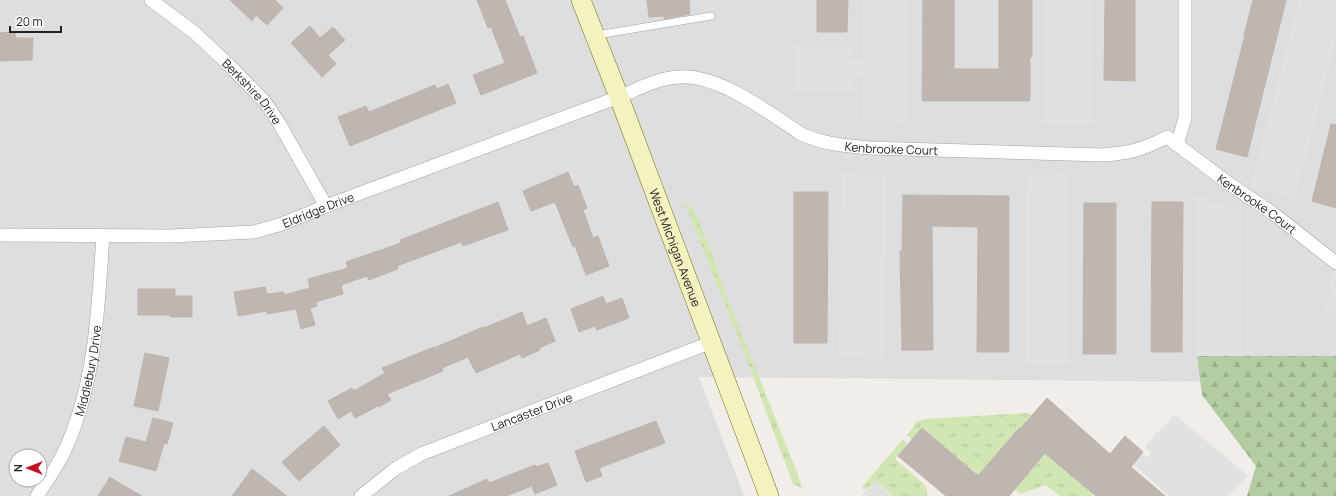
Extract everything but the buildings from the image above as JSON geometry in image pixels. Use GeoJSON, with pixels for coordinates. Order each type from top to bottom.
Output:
{"type":"FeatureCollection","features":[{"type":"Feature","properties":{"kind":"street","name":"Berkshire Drive"},"geometry":{"type":"LineString","coordinates":[[151,0],[195,33],[265,102],[279,123],[326,206]]}},
{"type":"Feature","properties":{"kind":"street","name":"West Michigan Avenue"},"geometry":{"type":"LineString","coordinates":[[581,0],[712,342],[769,496]]}},
{"type":"Feature","properties":{"kind":"street"},"geometry":{"type":"LineString","coordinates":[[1178,145],[1185,118],[1185,0]]}},
{"type":"Feature","properties":{"kind":"street","name":"Kenbrooke Court"},"geometry":{"type":"LineString","coordinates":[[619,97],[661,80],[680,76],[692,78],[718,84],[734,92],[813,140],[836,145],[870,148],[1102,155],[1126,153],[1146,147],[1166,137],[1228,184],[1274,214],[1336,263]]}},
{"type":"Feature","properties":{"kind":"street","name":"Eldridge Drive"},"geometry":{"type":"LineString","coordinates":[[0,235],[171,236],[254,232],[282,224],[326,206],[619,97]]}},
{"type":"Feature","properties":{"kind":"street","name":"Middlebury Drive"},"geometry":{"type":"LineString","coordinates":[[37,496],[64,453],[78,418],[90,375],[95,338],[103,235]]}},
{"type":"Feature","properties":{"kind":"street","name":"Lancaster Drive"},"geometry":{"type":"LineString","coordinates":[[361,496],[395,469],[421,454],[712,342]]}},
{"type":"Feature","properties":{"kind":"lane"},"geometry":{"type":"LineString","coordinates":[[594,35],[711,16]]}},
{"type":"Feature","properties":{"kind":"shaded area"},"geometry":{"type":"Polygon","coordinates":[[[0,0],[1336,0],[1336,383],[699,377],[744,496],[0,496],[0,0]]]}},
{"type":"Feature","properties":{"kind":"shaded area"},"geometry":{"type":"Polygon","coordinates":[[[863,0],[906,0],[906,121],[863,120],[863,77],[854,77],[854,91],[794,91],[794,47],[853,47],[853,60],[863,60],[863,0]]]}},
{"type":"Feature","properties":{"kind":"shaded area"},"geometry":{"type":"Polygon","coordinates":[[[1045,0],[1091,0],[1091,124],[1045,124],[1045,0]]]}},
{"type":"Feature","properties":{"kind":"shaded area"},"geometry":{"type":"Polygon","coordinates":[[[1299,0],[1336,0],[1336,41],[1295,199],[1250,187],[1299,0]]]}},
{"type":"Feature","properties":{"kind":"shaded area"},"geometry":{"type":"Polygon","coordinates":[[[841,175],[887,176],[885,358],[839,357],[841,175]]]}},
{"type":"Feature","properties":{"kind":"shaded area"},"geometry":{"type":"Polygon","coordinates":[[[1067,175],[1067,364],[1025,364],[1026,176],[1067,175]]]}},
{"type":"Feature","properties":{"kind":"shaded area"},"geometry":{"type":"Polygon","coordinates":[[[1197,197],[1241,209],[1241,356],[1197,356],[1197,197]]]}},
{"type":"Feature","properties":{"kind":"shaded area"},"geometry":{"type":"Polygon","coordinates":[[[1336,268],[1336,318],[1324,309],[1331,293],[1329,279],[1336,268]]]}},
{"type":"Feature","properties":{"kind":"shaded area"},"geometry":{"type":"Polygon","coordinates":[[[1174,414],[1248,476],[1228,496],[1169,496],[1133,464],[1142,453],[1147,458],[1151,453],[1145,447],[1174,414]]]}},
{"type":"Feature","properties":{"kind":"shaded area"},"geometry":{"type":"Polygon","coordinates":[[[875,481],[891,496],[861,496],[875,481]]]}},
{"type":"Feature","properties":{"kind":"green space"},"geometry":{"type":"Polygon","coordinates":[[[684,202],[694,210],[714,258],[723,287],[802,488],[793,484],[742,347],[684,202]]]}},
{"type":"Feature","properties":{"kind":"green space"},"geometry":{"type":"Polygon","coordinates":[[[1197,356],[1336,356],[1336,496],[1247,496],[1256,466],[1202,395],[1197,356]]]}},
{"type":"Feature","properties":{"kind":"green space"},"geometry":{"type":"Polygon","coordinates":[[[1028,413],[1032,415],[978,476],[923,428],[912,440],[907,435],[918,421],[926,419],[1028,413]]]}},
{"type":"Feature","properties":{"kind":"green space"},"geometry":{"type":"Polygon","coordinates":[[[902,440],[908,444],[895,459],[924,484],[927,490],[927,496],[893,496],[875,481],[867,489],[863,489],[862,487],[902,440]]]}},
{"type":"Feature","properties":{"kind":"green space"},"geometry":{"type":"Polygon","coordinates":[[[1045,453],[1094,494],[1092,496],[1060,496],[1046,485],[1020,494],[1015,490],[1045,453]]]}}]}
